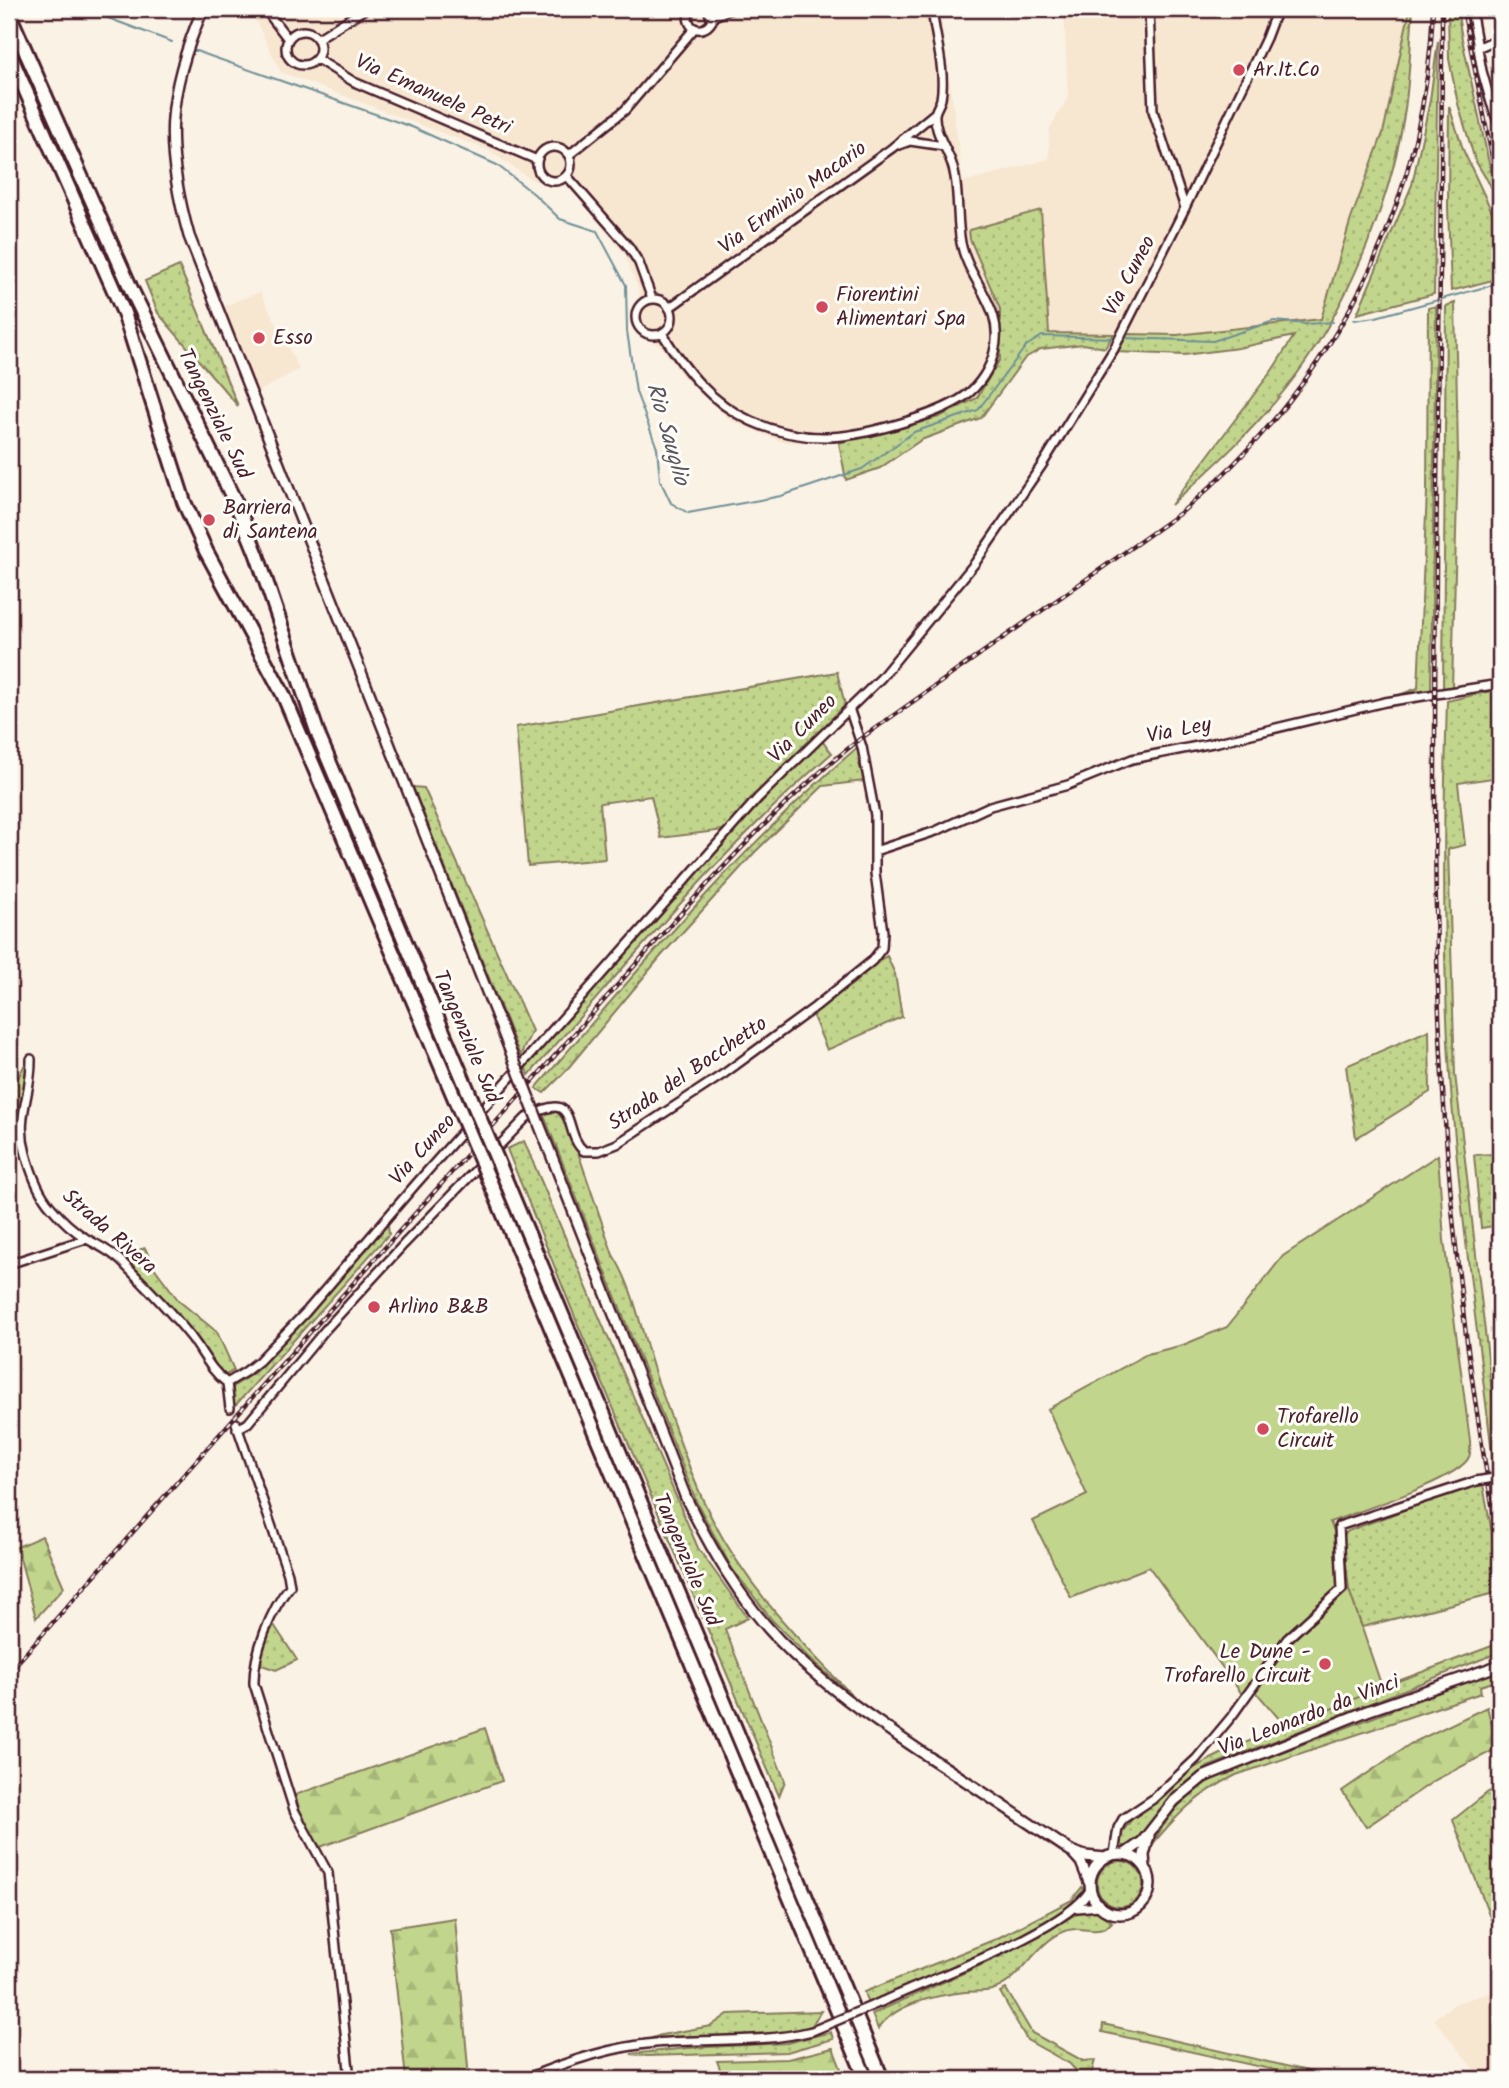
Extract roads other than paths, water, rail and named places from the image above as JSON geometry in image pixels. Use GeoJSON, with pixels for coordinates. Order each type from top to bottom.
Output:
{"type":"FeatureCollection","features":[{"type":"Feature","properties":{"kind":"highway","name":"Tangenziale Sud"},"geometry":{"type":"LineString","coordinates":[[10,14],[132,291],[238,508],[257,555],[319,737],[882,2079]]}},
{"type":"Feature","properties":{"kind":"highway","name":"Tangenziale Sud"},"geometry":{"type":"LineString","coordinates":[[9,53],[124,313],[184,502],[206,551],[283,694],[866,2079]]}},
{"type":"Feature","properties":{"kind":"street"},"geometry":{"type":"LineString","coordinates":[[203,9],[177,78],[171,133],[175,177],[189,236],[685,1498],[711,1550],[778,1639],[823,1681],[873,1719],[1071,1851],[1081,1862],[1099,1906]]}},
{"type":"Feature","properties":{"kind":"street"},"geometry":{"type":"LineString","coordinates":[[265,9],[288,39],[286,53],[294,63],[305,66],[317,58],[320,52],[317,39],[305,31],[288,39]]}},
{"type":"Feature","properties":{"kind":"street"},"geometry":{"type":"LineString","coordinates":[[317,39],[365,9]]}},
{"type":"Feature","properties":{"kind":"street"},"geometry":{"type":"LineString","coordinates":[[691,9],[687,19],[694,29]]}},
{"type":"Feature","properties":{"kind":"street"},"geometry":{"type":"LineString","coordinates":[[569,155],[625,110],[694,29],[705,29],[710,24],[712,17],[708,9]]}},
{"type":"Feature","properties":{"kind":"street"},"geometry":{"type":"LineString","coordinates":[[712,17],[731,9]]}},
{"type":"Feature","properties":{"kind":"street"},"geometry":{"type":"LineString","coordinates":[[662,333],[693,378],[720,403],[752,422],[787,433],[847,436],[924,414],[963,397],[980,381],[995,352],[995,320],[962,245],[951,161],[938,133],[935,113],[941,99],[940,71],[932,9]]}},
{"type":"Feature","properties":{"kind":"street"},"geometry":{"type":"LineString","coordinates":[[1149,9],[1153,111],[1185,208]]}},
{"type":"Feature","properties":{"kind":"street","name":"Via Cuneo"},"geometry":{"type":"LineString","coordinates":[[227,1383],[259,1361],[306,1312],[423,1175],[758,798],[897,659],[975,563],[1042,465],[1114,349],[1185,208],[1266,38],[1277,9]]}},
{"type":"Feature","properties":{"kind":"street"},"geometry":{"type":"LineString","coordinates":[[1471,9],[1477,48],[1500,127]]}},
{"type":"Feature","properties":{"kind":"street"},"geometry":{"type":"LineString","coordinates":[[1477,48],[1500,38]]}},
{"type":"Feature","properties":{"kind":"street","name":"Via Emanuele Petri"},"geometry":{"type":"LineString","coordinates":[[317,58],[354,82],[537,160]]}},
{"type":"Feature","properties":{"kind":"street"},"geometry":{"type":"LineString","coordinates":[[1491,103],[1500,99]]}},
{"type":"Feature","properties":{"kind":"street","name":"Via Erminio Macario"},"geometry":{"type":"LineString","coordinates":[[669,308],[892,148],[935,113]]}},
{"type":"Feature","properties":{"kind":"street"},"geometry":{"type":"LineString","coordinates":[[892,148],[910,141],[944,146]]}},
{"type":"Feature","properties":{"kind":"street"},"geometry":{"type":"LineString","coordinates":[[560,148],[569,155],[572,166],[567,176],[557,181],[546,179],[538,171],[537,160],[544,150],[560,148]]}},
{"type":"Feature","properties":{"kind":"street"},"geometry":{"type":"LineString","coordinates":[[567,176],[629,247],[639,264],[652,299]]}},
{"type":"Feature","properties":{"kind":"street"},"geometry":{"type":"LineString","coordinates":[[652,299],[662,301],[669,308],[671,320],[662,333],[656,335],[645,332],[637,324],[638,308],[652,299]]}},
{"type":"Feature","properties":{"kind":"street","name":"Via Ley"},"geometry":{"type":"LineString","coordinates":[[875,851],[936,831],[990,806],[1068,785],[1132,759],[1385,702],[1500,684]]}},
{"type":"Feature","properties":{"kind":"street","name":"Strada del Bocchetto"},"geometry":{"type":"LineString","coordinates":[[350,2079],[328,1873],[294,1810],[254,1684],[254,1672],[265,1634],[280,1599],[290,1586],[237,1426],[248,1423],[325,1330],[526,1118],[542,1108],[557,1108],[568,1116],[578,1144],[584,1151],[599,1152],[618,1144],[734,1066],[872,961],[884,941],[875,873],[876,815],[860,739],[849,708]]}},
{"type":"Feature","properties":{"kind":"street","name":"Strada Rivera"},"geometry":{"type":"LineString","coordinates":[[31,1059],[32,1073],[21,1119],[26,1156],[48,1204],[86,1238],[100,1244],[120,1260],[188,1334],[215,1374],[227,1383]]}},
{"type":"Feature","properties":{"kind":"street"},"geometry":{"type":"LineString","coordinates":[[9,1264],[86,1238]]}},
{"type":"Feature","properties":{"kind":"street"},"geometry":{"type":"LineString","coordinates":[[227,1383],[230,1408]]}},
{"type":"Feature","properties":{"kind":"street"},"geometry":{"type":"LineString","coordinates":[[1074,1909],[1089,1886],[1097,1864],[1109,1856],[1123,1819],[1153,1799],[1196,1759],[1214,1739],[1287,1639],[1342,1589],[1339,1526],[1476,1481],[1500,1477]]}},
{"type":"Feature","properties":{"kind":"street","name":"Via Leonardo da Vinci"},"geometry":{"type":"LineString","coordinates":[[1125,1854],[1142,1842],[1167,1808],[1186,1789],[1218,1769],[1367,1711],[1500,1665]]}},
{"type":"Feature","properties":{"kind":"street","name":"Via Leonardo da Vinci"},"geometry":{"type":"LineString","coordinates":[[1144,1867],[1144,1855],[1151,1831]]}},
{"type":"Feature","properties":{"kind":"street"},"geometry":{"type":"LineString","coordinates":[[525,2079],[576,2059],[654,2043],[757,2041],[811,2031],[1000,1950],[1074,1909],[1099,1906],[1117,1914],[1136,1910],[1148,1896],[1150,1886],[1144,1867],[1136,1858],[1125,1854],[1085,1856],[1071,1851]]}},
{"type":"Feature","properties":{"kind":"waterway","name":"Rio Sauglio"},"geometry":{"type":"LineString","coordinates":[[84,9],[172,42]]}},
{"type":"Feature","properties":{"kind":"waterway","name":"Rio Sauglio"},"geometry":{"type":"LineString","coordinates":[[193,50],[412,127],[497,165],[560,219],[597,231],[626,285],[627,331],[636,392],[657,448],[660,480],[671,503],[688,513],[781,496],[862,469],[914,432],[978,410],[1026,346],[1042,336],[1115,338]]}},
{"type":"Feature","properties":{"kind":"waterway","name":"Rio Sauglio"},"geometry":{"type":"LineString","coordinates":[[1354,320],[1376,317],[1500,283]]}},
{"type":"Feature","properties":{"kind":"waterway","name":"Rio Sauglio"},"geometry":{"type":"LineString","coordinates":[[1124,338],[1213,341],[1274,321],[1307,324],[1333,322]]}},
{"type":"Feature","properties":{"kind":"railway"},"geometry":{"type":"LineString","coordinates":[[9,1672],[683,911],[768,821],[860,739],[1183,511],[1237,461],[1285,407],[1326,348],[1362,287],[1390,222],[1412,153],[1426,82],[1433,9]]}},
{"type":"Feature","properties":{"kind":"railway"},"geometry":{"type":"LineString","coordinates":[[1442,9],[1435,695],[1438,988],[1454,1230],[1474,1390],[1500,1548]]}},
{"type":"Feature","properties":{"kind":"railway"},"geometry":{"type":"LineString","coordinates":[[1463,9],[1500,197]]}},
{"type":"Feature","properties":{"kind":"place","name":"Ar.It.Co"},"geometry":{"type":"Point","coordinates":[1239,70]}},
{"type":"Feature","properties":{"kind":"place","name":"Fiorentini Alimentari Spa"},"geometry":{"type":"Point","coordinates":[822,307]}},
{"type":"Feature","properties":{"kind":"place","name":"Esso"},"geometry":{"type":"Point","coordinates":[259,338]}},
{"type":"Feature","properties":{"kind":"place","name":"Barriera di Santena"},"geometry":{"type":"Point","coordinates":[209,520]}},
{"type":"Feature","properties":{"kind":"place","name":"Arlino B&B"},"geometry":{"type":"Point","coordinates":[374,1307]}},
{"type":"Feature","properties":{"kind":"place","name":"Trofarello Circuit"},"geometry":{"type":"Point","coordinates":[1263,1429]}},
{"type":"Feature","properties":{"kind":"place","name":"Le Dune - Trofarello Circuit"},"geometry":{"type":"Point","coordinates":[1325,1664]}}]}
